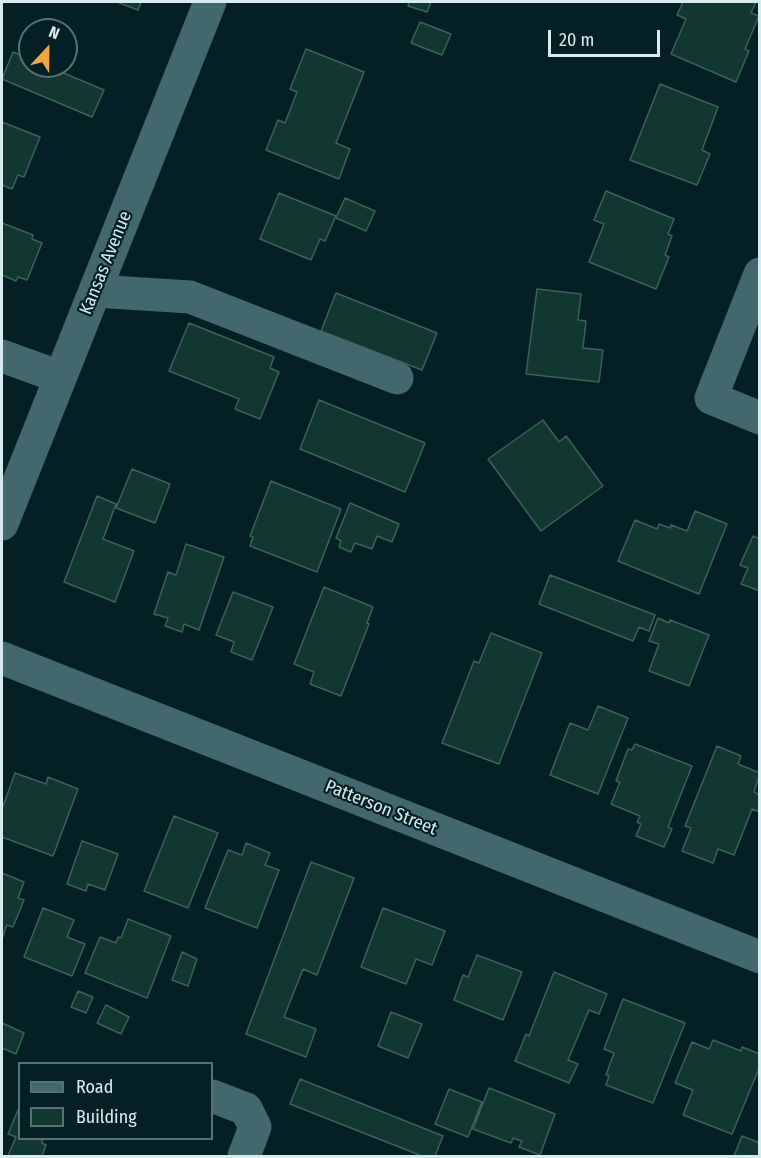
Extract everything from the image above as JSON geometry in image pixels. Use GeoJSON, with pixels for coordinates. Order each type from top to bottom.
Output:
{"type":"FeatureCollection","features":[{"type":"Feature","properties":{"kind":"street","name":"Kansas Avenue"},"geometry":{"type":"LineString","coordinates":[[2,524],[210,2]]}},
{"type":"Feature","properties":{"kind":"street"},"geometry":{"type":"LineString","coordinates":[[759,274],[711,398],[759,418]]}},
{"type":"Feature","properties":{"kind":"street"},"geometry":{"type":"LineString","coordinates":[[95,291],[190,297],[397,378]]}},
{"type":"Feature","properties":{"kind":"street"},"geometry":{"type":"LineString","coordinates":[[2,356],[60,377]]}},
{"type":"Feature","properties":{"kind":"street","name":"Patterson Street"},"geometry":{"type":"LineString","coordinates":[[2,658],[759,957]]}},
{"type":"Feature","properties":{"kind":"street"},"geometry":{"type":"LineString","coordinates":[[213,1096],[246,1109],[255,1127],[244,1156]]}},
{"type":"Feature","properties":{"kind":"building"},"geometry":{"type":"Polygon","coordinates":[[[117,2],[141,2],[138,10],[117,2]]]}},
{"type":"Feature","properties":{"kind":"building"},"geometry":{"type":"Polygon","coordinates":[[[409,2],[431,2],[427,12],[408,6],[409,2]]]}},
{"type":"Feature","properties":{"kind":"building"},"geometry":{"type":"Polygon","coordinates":[[[683,2],[756,2],[751,13],[759,16],[745,49],[749,51],[736,82],[671,54],[686,19],[677,15],[683,2]]]}},
{"type":"Feature","properties":{"kind":"building"},"geometry":{"type":"Polygon","coordinates":[[[420,22],[451,34],[442,55],[411,43],[420,22]]]}},
{"type":"Feature","properties":{"kind":"building"},"geometry":{"type":"Polygon","coordinates":[[[306,49],[364,72],[336,143],[350,149],[339,179],[266,150],[278,120],[285,123],[297,92],[290,89],[306,49]]]}},
{"type":"Feature","properties":{"kind":"building"},"geometry":{"type":"Polygon","coordinates":[[[13,52],[18,54],[18,78],[76,78],[104,90],[92,117],[2,79],[13,52]]]}},
{"type":"Feature","properties":{"kind":"building"},"geometry":{"type":"Polygon","coordinates":[[[660,84],[718,107],[702,150],[710,154],[697,185],[630,160],[660,84]]]}},
{"type":"Feature","properties":{"kind":"building"},"geometry":{"type":"Polygon","coordinates":[[[2,122],[40,137],[24,177],[18,175],[12,189],[2,185],[2,122]]]}},
{"type":"Feature","properties":{"kind":"building"},"geometry":{"type":"Polygon","coordinates":[[[606,191],[674,219],[668,234],[672,236],[665,255],[669,257],[656,289],[589,262],[604,224],[594,220],[606,191]]]}},
{"type":"Feature","properties":{"kind":"building"},"geometry":{"type":"Polygon","coordinates":[[[279,193],[336,216],[325,241],[320,239],[311,260],[260,239],[279,193]]]}},
{"type":"Feature","properties":{"kind":"building"},"geometry":{"type":"Polygon","coordinates":[[[345,198],[375,211],[366,231],[336,218],[345,198]]]}},
{"type":"Feature","properties":{"kind":"building"},"geometry":{"type":"Polygon","coordinates":[[[2,223],[33,235],[32,239],[42,243],[27,280],[18,277],[16,281],[2,275],[2,223]]]}},
{"type":"Feature","properties":{"kind":"building"},"geometry":{"type":"Polygon","coordinates":[[[537,289],[581,294],[578,320],[586,321],[583,348],[603,350],[599,382],[526,374],[537,289]]]}},
{"type":"Feature","properties":{"kind":"building"},"geometry":{"type":"Polygon","coordinates":[[[336,293],[437,333],[422,370],[321,331],[336,293]]]}},
{"type":"Feature","properties":{"kind":"building"},"geometry":{"type":"Polygon","coordinates":[[[189,323],[274,357],[270,368],[279,372],[260,419],[235,409],[239,399],[169,371],[189,323]]]}},
{"type":"Feature","properties":{"kind":"building"},"geometry":{"type":"Polygon","coordinates":[[[319,400],[425,443],[405,492],[300,449],[319,400]]]}},
{"type":"Feature","properties":{"kind":"building"},"geometry":{"type":"Polygon","coordinates":[[[543,420],[559,442],[566,436],[603,486],[541,531],[488,459],[543,420]]]}},
{"type":"Feature","properties":{"kind":"building"},"geometry":{"type":"Polygon","coordinates":[[[132,469],[170,484],[155,523],[116,508],[132,469]]]}},
{"type":"Feature","properties":{"kind":"building"},"geometry":{"type":"Polygon","coordinates":[[[271,481],[341,509],[317,572],[250,546],[253,537],[250,536],[271,481]]]}},
{"type":"Feature","properties":{"kind":"building"},"geometry":{"type":"Polygon","coordinates":[[[97,496],[116,504],[103,539],[134,551],[115,602],[64,582],[97,496]]]}},
{"type":"Feature","properties":{"kind":"building"},"geometry":{"type":"Polygon","coordinates":[[[350,503],[399,524],[392,542],[377,536],[372,549],[355,543],[351,552],[339,547],[341,541],[336,538],[350,503]]]}},
{"type":"Feature","properties":{"kind":"building"},"geometry":{"type":"Polygon","coordinates":[[[695,511],[727,524],[699,594],[618,561],[635,520],[657,529],[659,524],[670,528],[671,525],[687,531],[695,511]]]}},
{"type":"Feature","properties":{"kind":"building"},"geometry":{"type":"Polygon","coordinates":[[[753,536],[760,539],[760,591],[741,584],[748,568],[740,565],[753,536]]]}},
{"type":"Feature","properties":{"kind":"building"},"geometry":{"type":"Polygon","coordinates":[[[186,544],[224,557],[199,630],[184,624],[182,632],[165,626],[168,618],[154,614],[168,572],[176,575],[186,544]]]}},
{"type":"Feature","properties":{"kind":"building"},"geometry":{"type":"Polygon","coordinates":[[[550,575],[655,615],[649,631],[639,627],[633,641],[539,604],[550,575]]]}},
{"type":"Feature","properties":{"kind":"building"},"geometry":{"type":"Polygon","coordinates":[[[324,587],[373,607],[367,623],[369,624],[341,696],[310,684],[314,672],[294,664],[324,587]]]}},
{"type":"Feature","properties":{"kind":"building"},"geometry":{"type":"Polygon","coordinates":[[[233,592],[273,607],[252,660],[231,652],[234,642],[216,635],[233,592]]]}},
{"type":"Feature","properties":{"kind":"building"},"geometry":{"type":"Polygon","coordinates":[[[658,618],[669,623],[670,620],[709,635],[689,686],[649,671],[659,644],[649,641],[658,618]]]}},
{"type":"Feature","properties":{"kind":"building"},"geometry":{"type":"Polygon","coordinates":[[[491,633],[542,653],[499,764],[442,743],[474,661],[479,663],[491,633]]]}},
{"type":"Feature","properties":{"kind":"building"},"geometry":{"type":"Polygon","coordinates":[[[598,706],[628,718],[598,794],[550,775],[570,723],[588,730],[598,706]]]}},
{"type":"Feature","properties":{"kind":"building"},"geometry":{"type":"Polygon","coordinates":[[[635,744],[692,766],[668,827],[672,829],[664,847],[636,836],[641,824],[637,822],[640,816],[611,804],[620,782],[616,781],[628,749],[632,750],[635,744]]]}},
{"type":"Feature","properties":{"kind":"building"},"geometry":{"type":"Polygon","coordinates":[[[717,746],[741,756],[738,764],[760,773],[754,792],[760,795],[760,812],[752,809],[734,855],[718,849],[713,863],[682,851],[691,828],[685,826],[717,746]]]}},
{"type":"Feature","properties":{"kind":"building"},"geometry":{"type":"Polygon","coordinates":[[[15,773],[46,784],[48,777],[78,789],[53,856],[2,837],[2,809],[15,773]]]}},
{"type":"Feature","properties":{"kind":"building"},"geometry":{"type":"Polygon","coordinates":[[[174,816],[218,833],[188,908],[144,891],[174,816]]]}},
{"type":"Feature","properties":{"kind":"building"},"geometry":{"type":"Polygon","coordinates":[[[82,841],[118,854],[105,890],[88,884],[86,891],[67,884],[82,841]]]}},
{"type":"Feature","properties":{"kind":"building"},"geometry":{"type":"Polygon","coordinates":[[[246,843],[270,853],[265,865],[279,870],[257,928],[205,908],[228,850],[242,855],[246,843]]]}},
{"type":"Feature","properties":{"kind":"building"},"geometry":{"type":"Polygon","coordinates":[[[311,862],[354,878],[317,975],[303,969],[284,1017],[316,1029],[306,1057],[246,1034],[311,862]]]}},
{"type":"Feature","properties":{"kind":"building"},"geometry":{"type":"Polygon","coordinates":[[[2,873],[24,882],[18,898],[24,900],[13,927],[7,925],[2,939],[2,873]]]}},
{"type":"Feature","properties":{"kind":"building"},"geometry":{"type":"Polygon","coordinates":[[[43,908],[74,920],[67,937],[85,944],[72,976],[24,957],[43,908]]]}},
{"type":"Feature","properties":{"kind":"building"},"geometry":{"type":"Polygon","coordinates":[[[383,908],[445,931],[432,965],[416,959],[406,984],[361,967],[383,908]]]}},
{"type":"Feature","properties":{"kind":"building"},"geometry":{"type":"Polygon","coordinates":[[[128,919],[171,936],[147,998],[85,973],[100,937],[116,943],[118,937],[121,938],[128,919]]]}},
{"type":"Feature","properties":{"kind":"building"},"geometry":{"type":"Polygon","coordinates":[[[182,952],[197,959],[188,986],[172,980],[182,952]]]}},
{"type":"Feature","properties":{"kind":"building"},"geometry":{"type":"Polygon","coordinates":[[[477,955],[522,972],[503,1020],[454,1000],[463,975],[468,977],[477,955]]]}},
{"type":"Feature","properties":{"kind":"building"},"geometry":{"type":"Polygon","coordinates":[[[554,972],[607,994],[599,1014],[589,1010],[568,1060],[578,1064],[569,1083],[515,1061],[526,1034],[529,1036],[554,972]]]}},
{"type":"Feature","properties":{"kind":"building"},"geometry":{"type":"Polygon","coordinates":[[[78,991],[93,997],[86,1013],[71,1007],[78,991]]]}},
{"type":"Feature","properties":{"kind":"building"},"geometry":{"type":"Polygon","coordinates":[[[623,999],[685,1023],[653,1103],[606,1085],[609,1076],[606,1075],[614,1053],[604,1049],[623,999]]]}},
{"type":"Feature","properties":{"kind":"building"},"geometry":{"type":"Polygon","coordinates":[[[106,1005],[129,1017],[121,1034],[97,1023],[106,1005]]]}},
{"type":"Feature","properties":{"kind":"building"},"geometry":{"type":"Polygon","coordinates":[[[391,1012],[422,1024],[408,1058],[378,1046],[391,1012]]]}},
{"type":"Feature","properties":{"kind":"building"},"geometry":{"type":"Polygon","coordinates":[[[2,1023],[24,1033],[16,1054],[2,1048],[2,1023]]]}},
{"type":"Feature","properties":{"kind":"building"},"geometry":{"type":"Polygon","coordinates":[[[713,1040],[741,1051],[742,1047],[760,1054],[760,1066],[732,1134],[683,1115],[693,1090],[675,1083],[692,1042],[709,1049],[713,1040]]]}},
{"type":"Feature","properties":{"kind":"building"},"geometry":{"type":"Polygon","coordinates":[[[300,1079],[443,1136],[435,1156],[422,1156],[290,1104],[300,1079]]]}},
{"type":"Feature","properties":{"kind":"building"},"geometry":{"type":"Polygon","coordinates":[[[489,1088],[555,1114],[540,1155],[519,1147],[522,1141],[513,1138],[511,1143],[473,1129],[489,1088]]]}},
{"type":"Feature","properties":{"kind":"building"},"geometry":{"type":"Polygon","coordinates":[[[449,1089],[482,1102],[468,1137],[435,1124],[449,1089]]]}},
{"type":"Feature","properties":{"kind":"building"},"geometry":{"type":"Polygon","coordinates":[[[18,1110],[18,1140],[43,1140],[42,1143],[46,1145],[42,1156],[8,1156],[16,1137],[8,1134],[18,1110]]]}},
{"type":"Feature","properties":{"kind":"building"},"geometry":{"type":"Polygon","coordinates":[[[742,1136],[760,1143],[760,1156],[734,1156],[742,1136]]]}}]}
